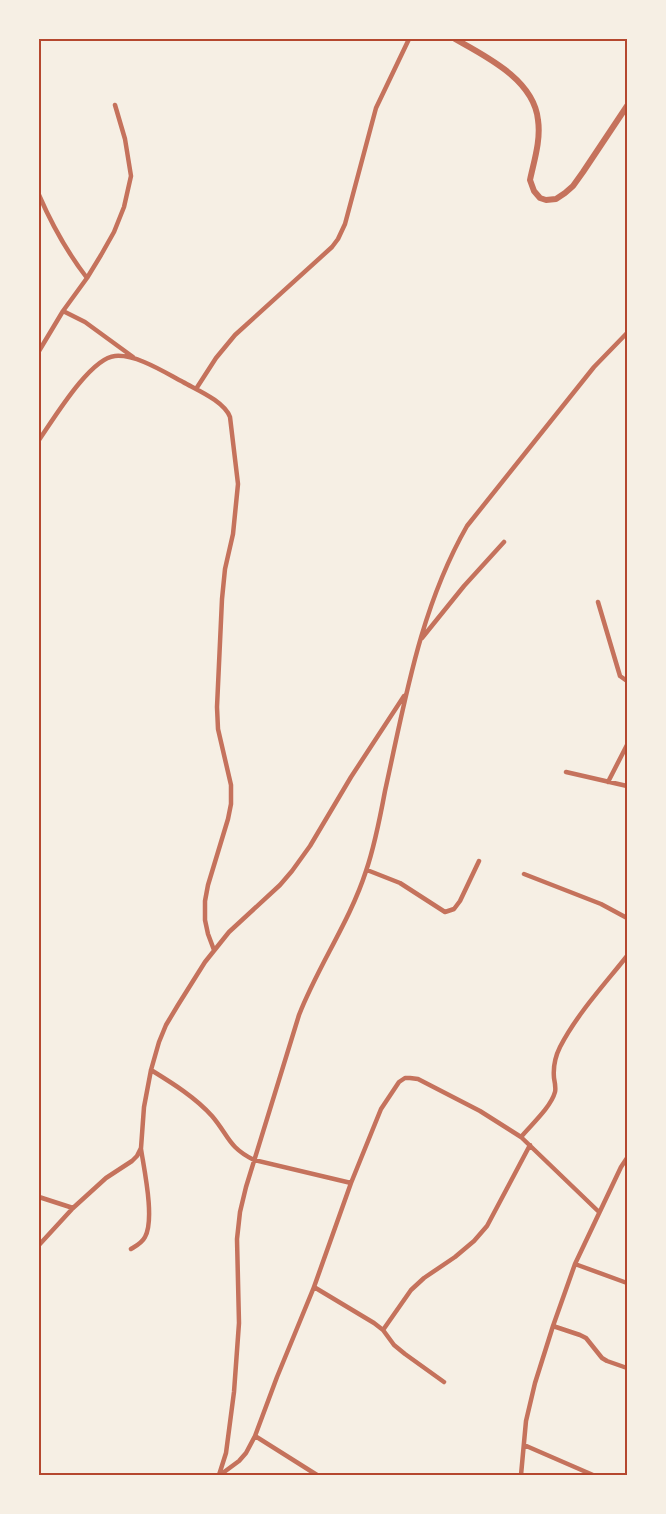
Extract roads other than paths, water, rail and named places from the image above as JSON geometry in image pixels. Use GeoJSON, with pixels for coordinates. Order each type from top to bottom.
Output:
{"type":"FeatureCollection","features":[{"type":"Feature","properties":{"kind":"street"},"geometry":{"type":"LineString","coordinates":[[196,389],[216,358],[236,334],[338,239],[345,224],[376,108],[409,39]]}},
{"type":"Feature","properties":{"kind":"street"},"geometry":{"type":"LineString","coordinates":[[455,39],[481,54],[517,80],[528,91],[538,119],[530,180],[537,195],[546,200],[556,199],[573,186],[627,106]]}},
{"type":"Feature","properties":{"kind":"street"},"geometry":{"type":"LineString","coordinates":[[39,351],[63,311],[87,278],[114,232],[124,207],[131,176],[125,139],[115,105]]}},
{"type":"Feature","properties":{"kind":"street"},"geometry":{"type":"LineString","coordinates":[[39,195],[62,243],[87,278]]}},
{"type":"Feature","properties":{"kind":"street"},"geometry":{"type":"LineString","coordinates":[[63,311],[85,322],[136,359],[212,398],[228,411],[231,422],[238,484],[233,534],[225,569],[222,599],[217,707],[218,729],[231,785],[231,804],[208,885],[206,901],[205,920],[214,950]]}},
{"type":"Feature","properties":{"kind":"street"},"geometry":{"type":"LineString","coordinates":[[220,1475],[226,1453],[234,1392],[239,1323],[237,1239],[246,1187],[299,1016],[367,870],[406,694],[420,640],[439,583],[453,550],[467,526],[594,367],[627,333]]}},
{"type":"Feature","properties":{"kind":"street"},"geometry":{"type":"LineString","coordinates":[[39,440],[92,369],[110,357],[121,356],[136,359]]}},
{"type":"Feature","properties":{"kind":"street"},"geometry":{"type":"LineString","coordinates":[[420,640],[504,542]]}},
{"type":"Feature","properties":{"kind":"street"},"geometry":{"type":"LineString","coordinates":[[598,602],[620,676],[627,681]]}},
{"type":"Feature","properties":{"kind":"street"},"geometry":{"type":"LineString","coordinates":[[131,1249],[145,1238],[148,1229],[147,1188],[141,1148],[144,1107],[151,1070],[166,1025],[190,984],[214,950],[229,932],[292,871],[406,694]]}},
{"type":"Feature","properties":{"kind":"street"},"geometry":{"type":"LineString","coordinates":[[608,782],[627,745]]}},
{"type":"Feature","properties":{"kind":"street"},"geometry":{"type":"LineString","coordinates":[[566,772],[627,786]]}},
{"type":"Feature","properties":{"kind":"street"},"geometry":{"type":"LineString","coordinates":[[367,870],[400,883],[446,912],[454,909],[460,901],[479,861]]}},
{"type":"Feature","properties":{"kind":"street"},"geometry":{"type":"LineString","coordinates":[[524,874],[601,904],[627,918]]}},
{"type":"Feature","properties":{"kind":"street"},"geometry":{"type":"LineString","coordinates":[[521,1137],[552,1098],[555,1091],[554,1065],[560,1047],[583,1011],[627,956]]}},
{"type":"Feature","properties":{"kind":"street"},"geometry":{"type":"LineString","coordinates":[[151,1070],[200,1104],[212,1116],[235,1148],[254,1160],[351,1183]]}},
{"type":"Feature","properties":{"kind":"street"},"geometry":{"type":"LineString","coordinates":[[220,1475],[246,1453],[255,1436],[381,1109],[399,1082],[410,1077],[418,1079],[480,1111],[521,1137],[598,1212]]}},
{"type":"Feature","properties":{"kind":"street"},"geometry":{"type":"LineString","coordinates":[[383,1330],[411,1290],[424,1278],[455,1257],[488,1226],[530,1145]]}},
{"type":"Feature","properties":{"kind":"street"},"geometry":{"type":"LineString","coordinates":[[39,1245],[73,1208],[106,1178],[132,1161],[141,1148]]}},
{"type":"Feature","properties":{"kind":"street"},"geometry":{"type":"LineString","coordinates":[[521,1475],[526,1420],[553,1326],[574,1264],[627,1158]]}},
{"type":"Feature","properties":{"kind":"street"},"geometry":{"type":"LineString","coordinates":[[39,1197],[73,1208]]}},
{"type":"Feature","properties":{"kind":"street"},"geometry":{"type":"LineString","coordinates":[[574,1264],[627,1283]]}},
{"type":"Feature","properties":{"kind":"street"},"geometry":{"type":"LineString","coordinates":[[314,1287],[353,1309],[383,1330],[394,1345],[444,1382]]}},
{"type":"Feature","properties":{"kind":"street"},"geometry":{"type":"LineString","coordinates":[[553,1326],[586,1338],[602,1358],[627,1368]]}},
{"type":"Feature","properties":{"kind":"street"},"geometry":{"type":"LineString","coordinates":[[255,1436],[317,1475]]}},
{"type":"Feature","properties":{"kind":"street"},"geometry":{"type":"LineString","coordinates":[[524,1445],[593,1475]]}}]}
